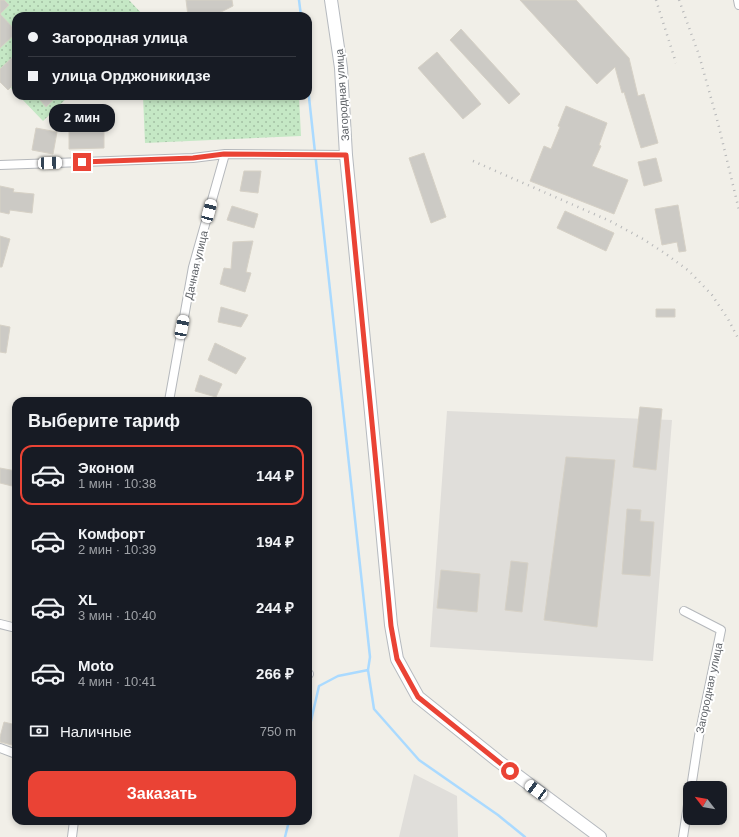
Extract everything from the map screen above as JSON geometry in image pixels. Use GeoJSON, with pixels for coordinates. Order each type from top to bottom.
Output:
{"type":"FeatureCollection","features":[{"type":"Feature","properties":{"kind":"main road","name":"Загородная улица"},"geometry":{"type":"LineString","coordinates":[[332,0],[341,68],[346,155],[391,626],[397,659],[418,697],[498,762],[600,837]]}},
{"type":"Feature","properties":{"kind":"street"},"geometry":{"type":"LineString","coordinates":[[738,0],[739,5]]}},
{"type":"Feature","properties":{"kind":"street"},"geometry":{"type":"LineString","coordinates":[[1,163],[193,158],[224,154],[346,155]]}},
{"type":"Feature","properties":{"kind":"street","name":"Дачная улица"},"geometry":{"type":"LineString","coordinates":[[170,397],[193,268],[224,154]]}},
{"type":"Feature","properties":{"kind":"street","name":"Загородная улица"},"geometry":{"type":"LineString","coordinates":[[684,611],[721,630],[699,736],[692,781]]}},
{"type":"Feature","properties":{"kind":"street"},"geometry":{"type":"LineString","coordinates":[[0,624],[12,627]]}},
{"type":"Feature","properties":{"kind":"street"},"geometry":{"type":"LineString","coordinates":[[0,748],[12,752]]}},
{"type":"Feature","properties":{"kind":"street"},"geometry":{"type":"LineString","coordinates":[[72,837],[74,825]]}},
{"type":"Feature","properties":{"kind":"street"},"geometry":{"type":"LineString","coordinates":[[683,837],[685,825]]}},
{"type":"Feature","properties":{"kind":"shaded area"},"geometry":{"type":"Polygon","coordinates":[[[447,411],[672,420],[653,661],[430,647],[447,411]]]}},
{"type":"Feature","properties":{"kind":"shaded area"},"geometry":{"type":"Polygon","coordinates":[[[414,774],[457,796],[458,837],[399,837],[414,774]]]}},
{"type":"Feature","properties":{"kind":"green space"},"geometry":{"type":"Polygon","coordinates":[[[0,0],[129,0],[140,12],[12,12],[12,89],[0,77],[0,0]]]}},
{"type":"Feature","properties":{"kind":"green space"},"geometry":{"type":"Polygon","coordinates":[[[23,100],[65,100],[43,121],[23,100]]]}},
{"type":"Feature","properties":{"kind":"green space"},"geometry":{"type":"Polygon","coordinates":[[[143,100],[299,100],[301,136],[145,143],[143,100]]]}},
{"type":"Feature","properties":{"kind":"building"},"geometry":{"type":"Polygon","coordinates":[[[0,0],[4,0],[9,5],[0,14],[0,0]]]}},
{"type":"Feature","properties":{"kind":"building"},"geometry":{"type":"Polygon","coordinates":[[[186,0],[232,0],[233,6],[221,12],[188,12],[186,0]]]}},
{"type":"Feature","properties":{"kind":"building"},"geometry":{"type":"Polygon","coordinates":[[[520,0],[576,0],[629,58],[638,96],[644,94],[658,143],[641,148],[624,92],[622,93],[615,67],[597,84],[520,0]]]}},
{"type":"Feature","properties":{"kind":"building"},"geometry":{"type":"Polygon","coordinates":[[[0,14],[12,27],[12,37],[0,48],[0,14]]]}},
{"type":"Feature","properties":{"kind":"building"},"geometry":{"type":"Polygon","coordinates":[[[461,29],[520,94],[509,104],[450,40],[461,29]]]}},
{"type":"Feature","properties":{"kind":"building"},"geometry":{"type":"Polygon","coordinates":[[[437,52],[481,104],[463,119],[418,68],[437,52]]]}},
{"type":"Feature","properties":{"kind":"building"},"geometry":{"type":"Polygon","coordinates":[[[12,58],[12,86],[8,90],[0,82],[0,69],[12,58]]]}},
{"type":"Feature","properties":{"kind":"building"},"geometry":{"type":"Polygon","coordinates":[[[40,100],[53,100],[46,107],[40,100]]]}},
{"type":"Feature","properties":{"kind":"building"},"geometry":{"type":"Polygon","coordinates":[[[566,106],[607,123],[599,145],[601,146],[592,166],[628,180],[614,214],[530,181],[544,146],[551,149],[560,127],[558,126],[566,106]]]}},
{"type":"Feature","properties":{"kind":"building"},"geometry":{"type":"Polygon","coordinates":[[[36,128],[57,132],[53,154],[32,150],[36,128]]]}},
{"type":"Feature","properties":{"kind":"building"},"geometry":{"type":"Polygon","coordinates":[[[69,131],[104,131],[104,148],[69,149],[69,131]]]}},
{"type":"Feature","properties":{"kind":"building"},"geometry":{"type":"Polygon","coordinates":[[[424,153],[446,217],[431,223],[409,158],[424,153]]]}},
{"type":"Feature","properties":{"kind":"building"},"geometry":{"type":"Polygon","coordinates":[[[656,158],[662,181],[644,186],[638,162],[656,158]]]}},
{"type":"Feature","properties":{"kind":"building"},"geometry":{"type":"Polygon","coordinates":[[[244,171],[261,171],[258,193],[240,191],[244,171]]]}},
{"type":"Feature","properties":{"kind":"building"},"geometry":{"type":"Polygon","coordinates":[[[0,186],[14,189],[13,192],[34,194],[32,213],[10,210],[9,214],[0,212],[0,186]]]}},
{"type":"Feature","properties":{"kind":"building"},"geometry":{"type":"Polygon","coordinates":[[[678,205],[686,251],[679,252],[677,242],[662,245],[655,209],[678,205]]]}},
{"type":"Feature","properties":{"kind":"building"},"geometry":{"type":"Polygon","coordinates":[[[232,206],[258,214],[254,228],[227,220],[232,206]]]}},
{"type":"Feature","properties":{"kind":"building"},"geometry":{"type":"Polygon","coordinates":[[[565,211],[614,233],[606,251],[557,228],[565,211]]]}},
{"type":"Feature","properties":{"kind":"building"},"geometry":{"type":"Polygon","coordinates":[[[0,236],[10,239],[2,267],[0,267],[0,236]]]}},
{"type":"Feature","properties":{"kind":"building"},"geometry":{"type":"Polygon","coordinates":[[[253,241],[246,272],[251,273],[245,292],[220,284],[224,268],[231,269],[233,242],[253,241]]]}},
{"type":"Feature","properties":{"kind":"building"},"geometry":{"type":"Polygon","coordinates":[[[221,307],[248,315],[241,327],[218,322],[221,307]]]}},
{"type":"Feature","properties":{"kind":"building"},"geometry":{"type":"Polygon","coordinates":[[[656,309],[675,309],[675,317],[656,317],[656,309]]]}},
{"type":"Feature","properties":{"kind":"building"},"geometry":{"type":"Polygon","coordinates":[[[0,325],[10,327],[6,353],[0,352],[0,325]]]}},
{"type":"Feature","properties":{"kind":"building"},"geometry":{"type":"Polygon","coordinates":[[[215,343],[246,358],[236,374],[208,360],[215,343]]]}},
{"type":"Feature","properties":{"kind":"building"},"geometry":{"type":"Polygon","coordinates":[[[200,375],[222,384],[216,397],[195,391],[200,375]]]}},
{"type":"Feature","properties":{"kind":"building"},"geometry":{"type":"Polygon","coordinates":[[[640,407],[662,409],[656,470],[633,467],[640,407]]]}},
{"type":"Feature","properties":{"kind":"building"},"geometry":{"type":"Polygon","coordinates":[[[566,457],[615,460],[597,627],[544,620],[566,457]]]}},
{"type":"Feature","properties":{"kind":"building"},"geometry":{"type":"Polygon","coordinates":[[[0,468],[12,470],[12,486],[0,483],[0,468]]]}},
{"type":"Feature","properties":{"kind":"building"},"geometry":{"type":"Polygon","coordinates":[[[627,509],[641,510],[640,521],[654,522],[650,576],[622,574],[627,509]]]}},
{"type":"Feature","properties":{"kind":"building"},"geometry":{"type":"Polygon","coordinates":[[[511,561],[528,563],[522,612],[505,610],[511,561]]]}},
{"type":"Feature","properties":{"kind":"building"},"geometry":{"type":"Polygon","coordinates":[[[441,570],[480,574],[477,612],[437,608],[441,570]]]}},
{"type":"Feature","properties":{"kind":"building"},"geometry":{"type":"Polygon","coordinates":[[[4,722],[12,724],[12,745],[0,742],[4,722]]]}},
{"type":"Feature","properties":{"kind":"waterway"},"geometry":{"type":"LineString","coordinates":[[299,0],[300,12]]}},
{"type":"Feature","properties":{"kind":"waterway"},"geometry":{"type":"LineString","coordinates":[[309,100],[370,657],[368,670],[374,709],[419,760],[498,815],[525,837]]}},
{"type":"Feature","properties":{"kind":"waterway"},"geometry":{"type":"LineString","coordinates":[[312,717],[319,686],[338,676],[368,670]]}},
{"type":"Feature","properties":{"kind":"waterway"},"geometry":{"type":"LineString","coordinates":[[285,837],[288,825]]}},
{"type":"Feature","properties":{"kind":"railway"},"geometry":{"type":"LineString","coordinates":[[656,0],[676,63]]}},
{"type":"Feature","properties":{"kind":"railway"},"geometry":{"type":"LineString","coordinates":[[679,0],[699,55],[718,123],[739,210]]}},
{"type":"Feature","properties":{"kind":"railway"},"geometry":{"type":"LineString","coordinates":[[473,161],[610,221],[643,239],[666,254],[689,271],[712,295],[728,319],[739,340]]}},
{"type":"Feature","properties":{"kind":"route"},"geometry":{"type":"LineString","coordinates":[[82,162],[193,158],[224,154],[346,155],[391,626],[397,659],[418,697],[510,771]]}}]}
